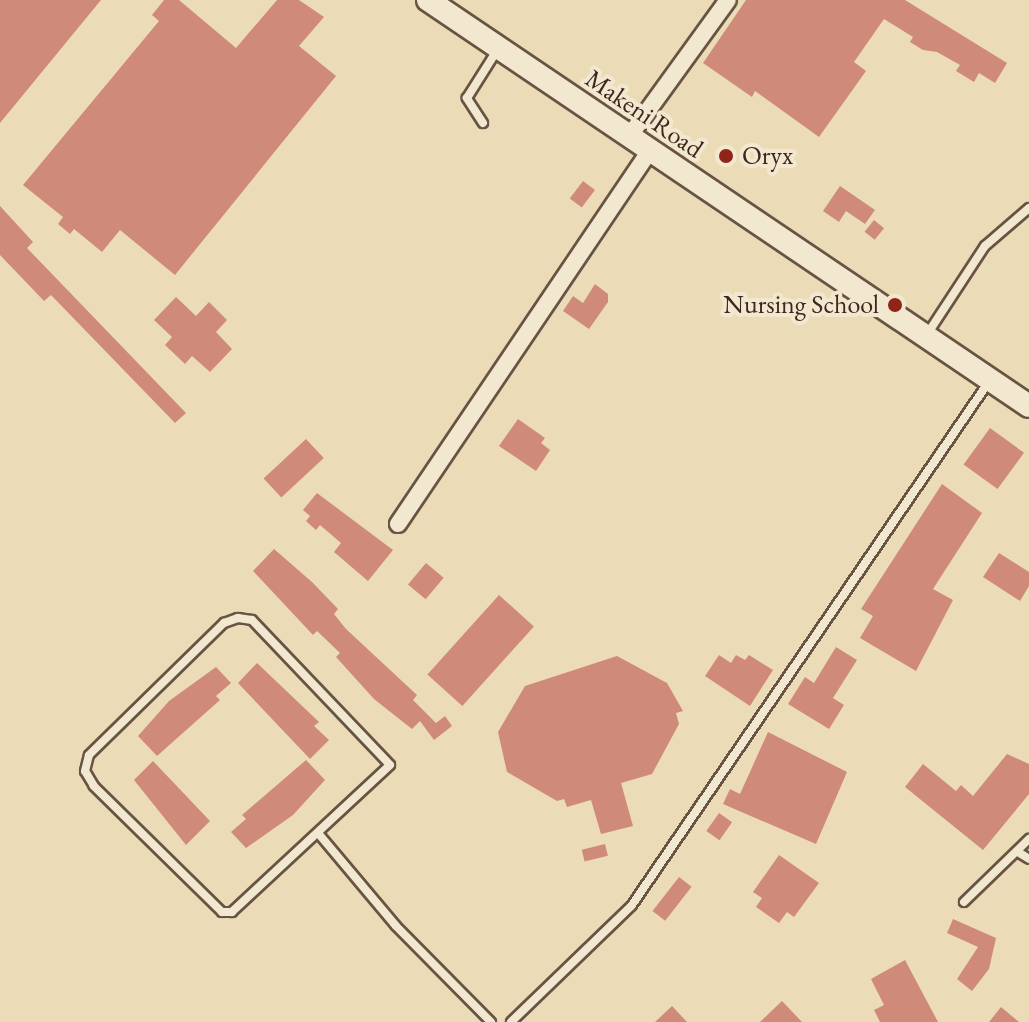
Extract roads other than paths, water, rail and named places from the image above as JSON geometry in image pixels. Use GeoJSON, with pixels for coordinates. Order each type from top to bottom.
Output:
{"type":"FeatureCollection","features":[{"type":"Feature","properties":{"kind":"main road","name":"Makeni Road"},"geometry":{"type":"LineString","coordinates":[[438,3],[628,138],[1029,406]]}},
{"type":"Feature","properties":{"kind":"street"},"geometry":{"type":"LineString","coordinates":[[628,138],[728,0]]}},
{"type":"Feature","properties":{"kind":"street"},"geometry":{"type":"LineString","coordinates":[[398,524],[649,152]]}},
{"type":"Feature","properties":{"kind":"lane"},"geometry":{"type":"LineString","coordinates":[[483,123],[467,98],[498,48]]}},
{"type":"Feature","properties":{"kind":"lane"},"geometry":{"type":"LineString","coordinates":[[926,337],[985,246],[1029,208]]}},
{"type":"Feature","properties":{"kind":"lane"},"geometry":{"type":"LineString","coordinates":[[511,1022],[632,905],[990,379]]}},
{"type":"Feature","properties":{"kind":"lane"},"geometry":{"type":"LineString","coordinates":[[252,620],[390,765],[318,833],[232,912],[222,912],[94,786],[85,771],[89,755],[224,623],[252,620]]}},
{"type":"Feature","properties":{"kind":"lane"},"geometry":{"type":"LineString","coordinates":[[318,833],[396,926],[491,1022]]}},
{"type":"Feature","properties":{"kind":"lane"},"geometry":{"type":"LineString","coordinates":[[964,902],[1029,839]]}},
{"type":"Feature","properties":{"kind":"lane"},"geometry":{"type":"LineString","coordinates":[[1018,852],[1029,859]]}},
{"type":"Feature","properties":{"kind":"place","name":"Oryx"},"geometry":{"type":"Point","coordinates":[726,156]}},
{"type":"Feature","properties":{"kind":"place","name":"Nursing School"},"geometry":{"type":"Point","coordinates":[895,305]}}]}
